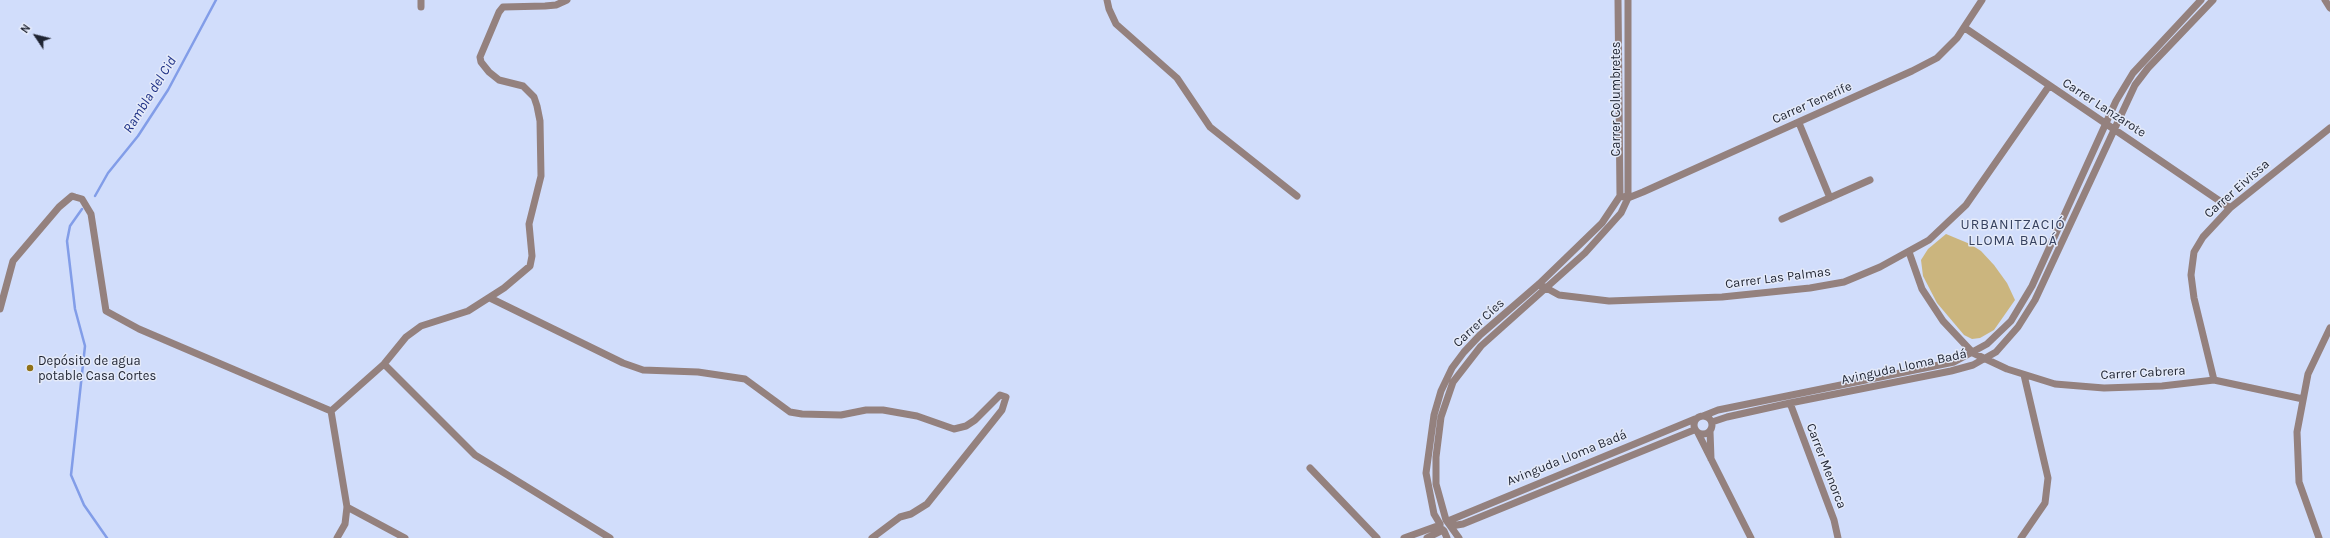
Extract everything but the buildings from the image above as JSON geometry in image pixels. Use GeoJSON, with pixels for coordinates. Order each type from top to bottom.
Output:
{"type":"FeatureCollection","features":[{"type":"Feature","properties":{"kind":"street"},"geometry":{"type":"LineString","coordinates":[[331,411],[384,364],[406,337],[420,326],[468,311],[520,277],[530,266],[532,256],[529,224],[531,208],[540,183],[542,151],[540,121],[534,97],[523,86],[499,80],[485,67],[480,57],[499,12],[504,7],[556,5],[567,0]]}},
{"type":"Feature","properties":{"kind":"street"},"geometry":{"type":"LineString","coordinates":[[1107,0],[1109,9],[1116,24],[1177,78],[1210,127],[1297,196]]}},
{"type":"Feature","properties":{"kind":"street","name":"Carrer Columbretes"},"geometry":{"type":"LineString","coordinates":[[1618,0],[1620,196]]}},
{"type":"Feature","properties":{"kind":"street","name":"Carrer Columbretes"},"geometry":{"type":"LineString","coordinates":[[1628,0],[1628,198]]}},
{"type":"Feature","properties":{"kind":"street","name":"Carrer Tenerife"},"geometry":{"type":"LineString","coordinates":[[1628,198],[1799,123],[1937,58],[1965,28],[1982,0]]}},
{"type":"Feature","properties":{"kind":"street","name":"Avinguda Lloma Badá"},"geometry":{"type":"LineString","coordinates":[[1704,416],[1718,410],[1954,362],[1987,344],[2011,321],[2032,286],[2106,122],[2116,101],[2133,73],[2201,0]]}},
{"type":"Feature","properties":{"kind":"street","name":"Avinguda Lloma Badá"},"geometry":{"type":"LineString","coordinates":[[1712,422],[1727,417],[1790,403],[1950,371],[1973,365],[1996,352],[2018,327],[2035,300],[2135,85],[2148,68],[2213,0]]}},
{"type":"Feature","properties":{"kind":"street"},"geometry":{"type":"LineString","coordinates":[[2325,0],[2330,8]]}},
{"type":"Feature","properties":{"kind":"street","name":"Carrer Lanzarote"},"geometry":{"type":"LineString","coordinates":[[1965,28],[2049,86],[2115,128],[2230,208]]}},
{"type":"Feature","properties":{"kind":"street","name":"Carrer Las Palmas"},"geometry":{"type":"LineString","coordinates":[[1539,284],[1559,295],[1609,301],[1722,297],[1761,294],[1844,282],[1909,252],[1929,240],[1966,205],[2049,86]]}},
{"type":"Feature","properties":{"kind":"street"},"geometry":{"type":"LineString","coordinates":[[1799,123],[1830,198]]}},
{"type":"Feature","properties":{"kind":"street","name":"Carrer Eivissa"},"geometry":{"type":"LineString","coordinates":[[2214,380],[2194,298],[2191,275],[2194,252],[2202,237],[2230,208],[2330,128]]}},
{"type":"Feature","properties":{"kind":"street"},"geometry":{"type":"LineString","coordinates":[[1782,219],[1870,180]]}},
{"type":"Feature","properties":{"kind":"street"},"geometry":{"type":"LineString","coordinates":[[0,309],[13,261],[59,207],[72,196],[82,199],[91,214],[106,311],[139,329],[331,411]]}},
{"type":"Feature","properties":{"kind":"street"},"geometry":{"type":"LineString","coordinates":[[1620,196],[1628,198]]}},
{"type":"Feature","properties":{"kind":"street","name":"Carrer Cíes"},"geometry":{"type":"LineString","coordinates":[[1459,538],[1445,527],[1434,514],[1426,473],[1434,415],[1441,392],[1452,368],[1464,352],[1539,284],[1602,223],[1620,196]]}},
{"type":"Feature","properties":{"kind":"street","name":"Carrer Cíes"},"geometry":{"type":"LineString","coordinates":[[1445,527],[1436,484],[1436,457],[1442,417],[1453,382],[1466,363],[1482,346],[1546,289],[1606,230],[1621,213],[1628,198]]}},
{"type":"Feature","properties":{"kind":"street"},"geometry":{"type":"LineString","coordinates":[[1909,252],[1922,289],[1943,321],[1973,353]]}},
{"type":"Feature","properties":{"kind":"street"},"geometry":{"type":"LineString","coordinates":[[0,297],[7,282]]}},
{"type":"Feature","properties":{"kind":"street"},"geometry":{"type":"LineString","coordinates":[[490,298],[623,363],[644,370],[698,372],[745,379],[790,412],[802,414],[841,415],[866,410],[883,410],[917,416],[954,429],[966,426],[975,420],[1000,395],[1006,396],[1002,410],[927,504],[911,514],[900,517],[872,538]]}},
{"type":"Feature","properties":{"kind":"street"},"geometry":{"type":"LineString","coordinates":[[2319,538],[2299,482],[2298,432],[2308,374],[2330,328]]}},
{"type":"Feature","properties":{"kind":"street","name":"Carrer Cabrera"},"geometry":{"type":"LineString","coordinates":[[1973,353],[2024,375],[2055,384],[2104,388],[2162,386],[2214,380],[2303,399]]}},
{"type":"Feature","properties":{"kind":"street"},"geometry":{"type":"LineString","coordinates":[[384,364],[475,455],[610,538]]}},
{"type":"Feature","properties":{"kind":"street"},"geometry":{"type":"LineString","coordinates":[[2021,538],[2045,503],[2048,478],[2024,375]]}},
{"type":"Feature","properties":{"kind":"street","name":"Carrer Menorca"},"geometry":{"type":"LineString","coordinates":[[1790,403],[1834,520],[1838,538]]}},
{"type":"Feature","properties":{"kind":"street"},"geometry":{"type":"LineString","coordinates":[[331,411],[347,507],[345,524],[338,538]]}},
{"type":"Feature","properties":{"kind":"street"},"geometry":{"type":"LineString","coordinates":[[1711,459],[1710,431],[1712,422],[1709,418],[1704,416],[1695,419],[1696,432],[1751,538]]}},
{"type":"Feature","properties":{"kind":"street","name":"Avinguda Lloma Badá"},"geometry":{"type":"LineString","coordinates":[[1427,538],[1445,527],[1695,419]]}},
{"type":"Feature","properties":{"kind":"street"},"geometry":{"type":"LineString","coordinates":[[1696,432],[1706,434],[1710,431]]}},
{"type":"Feature","properties":{"kind":"street","name":"Avinguda Lloma Badá"},"geometry":{"type":"LineString","coordinates":[[1404,538],[1445,527],[1463,524],[1696,432]]}},
{"type":"Feature","properties":{"kind":"street"},"geometry":{"type":"LineString","coordinates":[[1310,468],[1377,538]]}},
{"type":"Feature","properties":{"kind":"street"},"geometry":{"type":"LineString","coordinates":[[347,507],[405,538]]}},
{"type":"Feature","properties":{"kind":"shaded area"},"geometry":{"type":"Polygon","coordinates":[[[1946,234],[1970,244],[1981,251],[1994,265],[2007,283],[2015,300],[1994,330],[1980,338],[1972,339],[1964,335],[1937,303],[1923,276],[1921,260],[1928,249],[1946,234]]]}},
{"type":"Feature","properties":{"kind":"waterway","name":"Rambla del Cid"},"geometry":{"type":"LineString","coordinates":[[95,196],[108,173],[138,136],[168,90],[216,0]]}},
{"type":"Feature","properties":{"kind":"waterway","name":"Rambla del Cid"},"geometry":{"type":"LineString","coordinates":[[82,209],[70,226],[67,241],[75,309],[85,346],[71,475],[84,505],[107,538]]}},
{"type":"Feature","properties":{"kind":"place","name":"Depósito de agua potable Casa Cortes"},"geometry":{"type":"Point","coordinates":[30,368]}},
{"type":"Feature","properties":{"kind":"district","name":"URBANITZACIÓ LLOMA BADÁ"},"geometry":{"type":"Point","coordinates":[2013,234]}}]}
